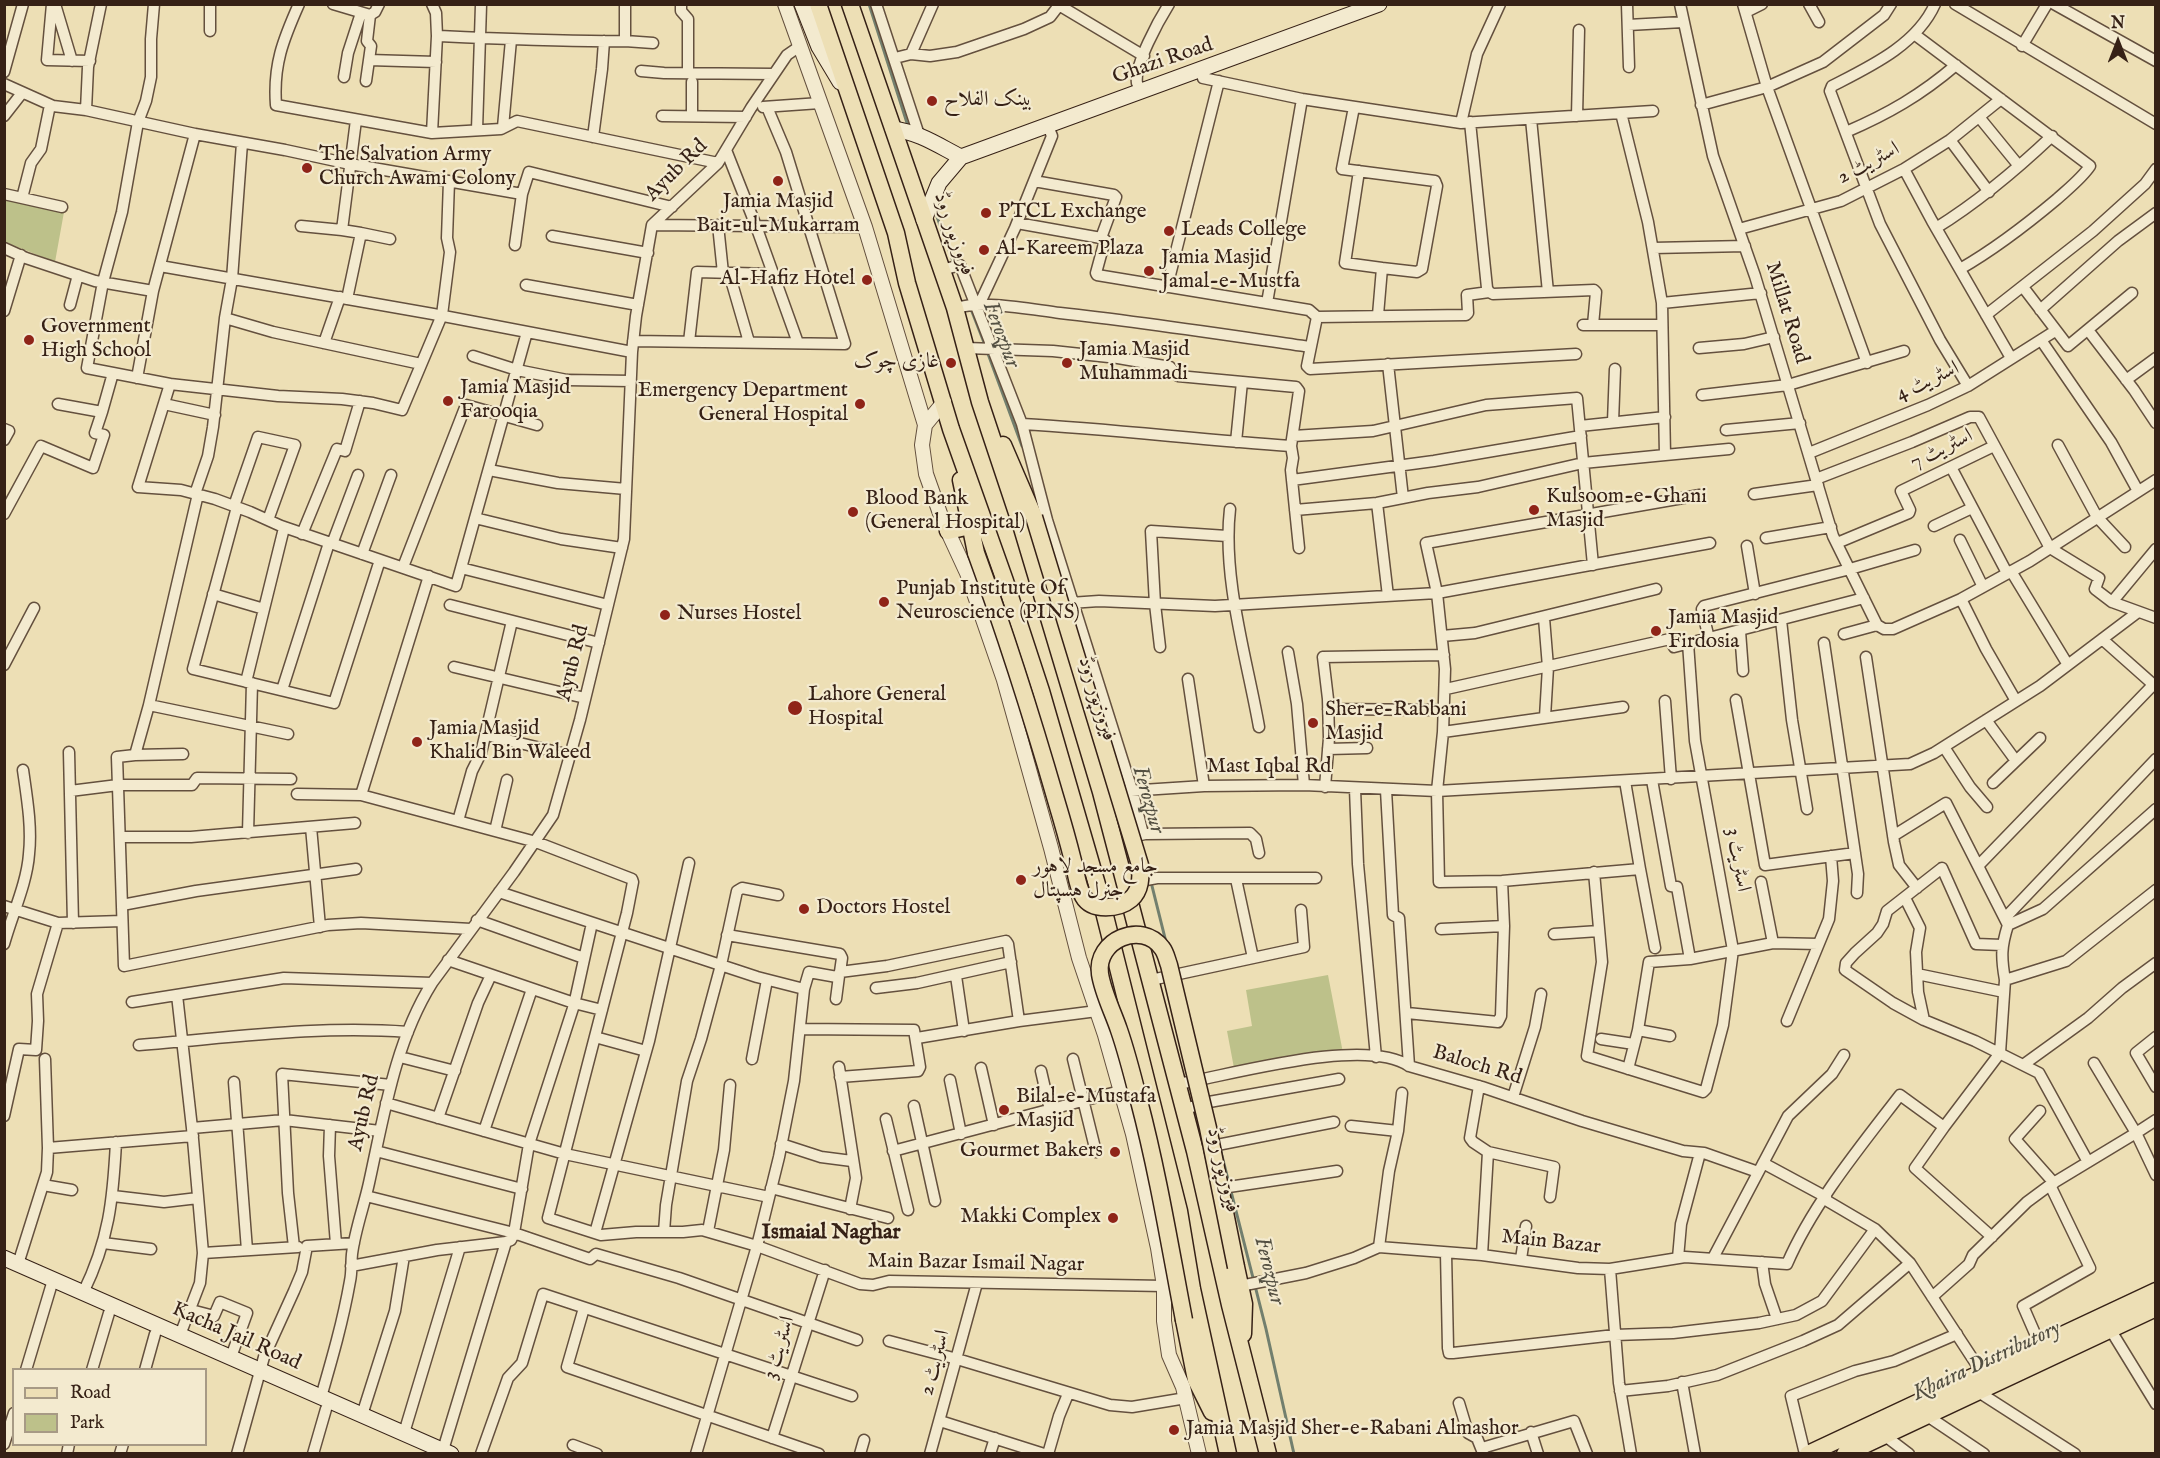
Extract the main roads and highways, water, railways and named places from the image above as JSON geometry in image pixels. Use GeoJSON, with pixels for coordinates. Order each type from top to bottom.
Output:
{"type":"FeatureCollection","features":[{"type":"Feature","properties":{"kind":"main road","name":"فیروزپور روڈ"},"geometry":{"type":"LineString","coordinates":[[850,4],[955,308],[980,402],[1022,528],[1101,792],[1196,1151],[1242,1356],[1268,1454]]}},
{"type":"Feature","properties":{"kind":"main road"},"geometry":{"type":"LineString","coordinates":[[861,4],[882,95]]}},
{"type":"Feature","properties":{"kind":"main road","name":"Ghazi Road"},"geometry":{"type":"LineString","coordinates":[[961,157],[1202,71],[1379,4]]}},
{"type":"Feature","properties":{"kind":"main road"},"geometry":{"type":"LineString","coordinates":[[808,6],[853,102],[896,233],[913,303],[951,429],[976,553],[1010,646],[1083,898],[1093,905],[1107,908],[1119,905],[1131,899],[1138,890],[1141,876],[1140,865],[1034,517],[1013,465],[980,402]]}},
{"type":"Feature","properties":{"kind":"main road"},"geometry":{"type":"LineString","coordinates":[[893,129],[919,135],[961,157],[939,183],[924,220]]}},
{"type":"Feature","properties":{"kind":"main road"},"geometry":{"type":"LineString","coordinates":[[951,429],[1041,691],[1098,888],[1179,1210],[1192,1289],[1228,1454]]}},
{"type":"Feature","properties":{"kind":"main road"},"geometry":{"type":"LineString","coordinates":[[948,531],[970,526]]}},
{"type":"Feature","properties":{"kind":"main road"},"geometry":{"type":"LineString","coordinates":[[1222,1431],[1196,1380],[1161,1197],[1142,1113],[1123,1041],[1100,973],[1101,958],[1107,948],[1113,941],[1126,935],[1142,935],[1154,940],[1163,949],[1169,965],[1208,1128],[1244,1304],[1242,1356]]}},
{"type":"Feature","properties":{"kind":"main road","name":"Kacha Jail Road"},"geometry":{"type":"LineString","coordinates":[[9,1264],[52,1284],[83,1293],[231,1357],[260,1375],[324,1403],[404,1432],[441,1452]]}},
{"type":"Feature","properties":{"kind":"main road"},"geometry":{"type":"LineString","coordinates":[[52,1284],[155,1334],[260,1375]]}},
{"type":"Feature","properties":{"kind":"main road"},"geometry":{"type":"LineString","coordinates":[[1807,1454],[2156,1291]]}},
{"type":"Feature","properties":{"kind":"main road"},"geometry":{"type":"LineString","coordinates":[[1845,1454],[1866,1449],[1884,1435],[2156,1308]]}},
{"type":"Feature","properties":{"kind":"main road"},"geometry":{"type":"LineString","coordinates":[[324,1403],[441,1452]]}},
{"type":"Feature","properties":{"kind":"waterway","name":"Ferozpur"},"geometry":{"type":"LineString","coordinates":[[869,4],[908,126]]}},
{"type":"Feature","properties":{"kind":"waterway","name":"Ferozpur"},"geometry":{"type":"LineString","coordinates":[[935,211],[954,264]]}},
{"type":"Feature","properties":{"kind":"waterway","name":"Ferozpur"},"geometry":{"type":"LineString","coordinates":[[971,309],[985,345]]}},
{"type":"Feature","properties":{"kind":"waterway","name":"Ferozpur"},"geometry":{"type":"LineString","coordinates":[[987,351],[1022,446]]}},
{"type":"Feature","properties":{"kind":"waterway","name":"Ferozpur"},"geometry":{"type":"LineString","coordinates":[[1148,870],[1166,942]]}},
{"type":"Feature","properties":{"kind":"waterway","name":"Ferozpur"},"geometry":{"type":"LineString","coordinates":[[1220,1148],[1266,1329],[1294,1454]]}},
{"type":"Feature","properties":{"kind":"place","name":"بینک الفلاح"},"geometry":{"type":"Point","coordinates":[932,101]}},
{"type":"Feature","properties":{"kind":"place","name":"The Salvation Army Church Awami Colony"},"geometry":{"type":"Point","coordinates":[307,168]}},
{"type":"Feature","properties":{"kind":"place","name":"Jamia Masjid Bait-ul-Mukarram"},"geometry":{"type":"Point","coordinates":[778,181]}},
{"type":"Feature","properties":{"kind":"place","name":"PTCL Exchange"},"geometry":{"type":"Point","coordinates":[986,213]}},
{"type":"Feature","properties":{"kind":"place","name":"Leads College"},"geometry":{"type":"Point","coordinates":[1169,231]}},
{"type":"Feature","properties":{"kind":"place","name":"Al-Kareem Plaza"},"geometry":{"type":"Point","coordinates":[984,250]}},
{"type":"Feature","properties":{"kind":"place","name":"Jamia Masjid Jamal-e-Mustfa"},"geometry":{"type":"Point","coordinates":[1149,271]}},
{"type":"Feature","properties":{"kind":"place","name":"Al-Hafiz Hotel"},"geometry":{"type":"Point","coordinates":[867,280]}},
{"type":"Feature","properties":{"kind":"place","name":"Government High School"},"geometry":{"type":"Point","coordinates":[29,340]}},
{"type":"Feature","properties":{"kind":"place","name":"غازی چوک"},"geometry":{"type":"Point","coordinates":[951,363]}},
{"type":"Feature","properties":{"kind":"place","name":"Jamia Masjid Muhammadi"},"geometry":{"type":"Point","coordinates":[1067,363]}},
{"type":"Feature","properties":{"kind":"place","name":"Jamia Masjid Farooqia"},"geometry":{"type":"Point","coordinates":[448,401]}},
{"type":"Feature","properties":{"kind":"place","name":"Emergency Department General Hospital"},"geometry":{"type":"Point","coordinates":[860,404]}},
{"type":"Feature","properties":{"kind":"place","name":"Kulsoom-e-Ghani Masjid"},"geometry":{"type":"Point","coordinates":[1534,510]}},
{"type":"Feature","properties":{"kind":"place","name":"Blood Bank (General Hospital)"},"geometry":{"type":"Point","coordinates":[853,512]}},
{"type":"Feature","properties":{"kind":"place","name":"Punjab Institute Of Neuroscience (PINS)"},"geometry":{"type":"Point","coordinates":[884,602]}},
{"type":"Feature","properties":{"kind":"place","name":"Nurses Hostel"},"geometry":{"type":"Point","coordinates":[665,615]}},
{"type":"Feature","properties":{"kind":"place","name":"Jamia Masjid Firdosia"},"geometry":{"type":"Point","coordinates":[1656,631]}},
{"type":"Feature","properties":{"kind":"place","name":"Lahore General Hospital"},"geometry":{"type":"Point","coordinates":[795,708]}},
{"type":"Feature","properties":{"kind":"place","name":"Sher-e-Rabbani Masjid"},"geometry":{"type":"Point","coordinates":[1313,723]}},
{"type":"Feature","properties":{"kind":"place","name":"Jamia Masjid Khalid Bin Waleed"},"geometry":{"type":"Point","coordinates":[417,742]}},
{"type":"Feature","properties":{"kind":"place","name":"جامع مسجد لاہور جنرل ہسپتال"},"geometry":{"type":"Point","coordinates":[1021,880]}},
{"type":"Feature","properties":{"kind":"place","name":"Doctors Hostel"},"geometry":{"type":"Point","coordinates":[804,909]}},
{"type":"Feature","properties":{"kind":"place","name":"Bilal-e-Mustafa Masjid"},"geometry":{"type":"Point","coordinates":[1004,1110]}},
{"type":"Feature","properties":{"kind":"place","name":"Gourmet Bakers"},"geometry":{"type":"Point","coordinates":[1115,1152]}},
{"type":"Feature","properties":{"kind":"place","name":"Makki Complex"},"geometry":{"type":"Point","coordinates":[1113,1218]}},
{"type":"Feature","properties":{"kind":"place","name":"Jamia Masjid Sher-e-Rabani Almashor"},"geometry":{"type":"Point","coordinates":[1174,1430]}},
{"type":"Feature","properties":{"kind":"district","name":"Ismaial Naghar"},"geometry":{"type":"Point","coordinates":[831,1233]}},
{"type":"Feature","properties":{"kind":"water label","name":"Khaira Distributory"},"geometry":{"type":"Point","coordinates":[1987,1362]}}]}
